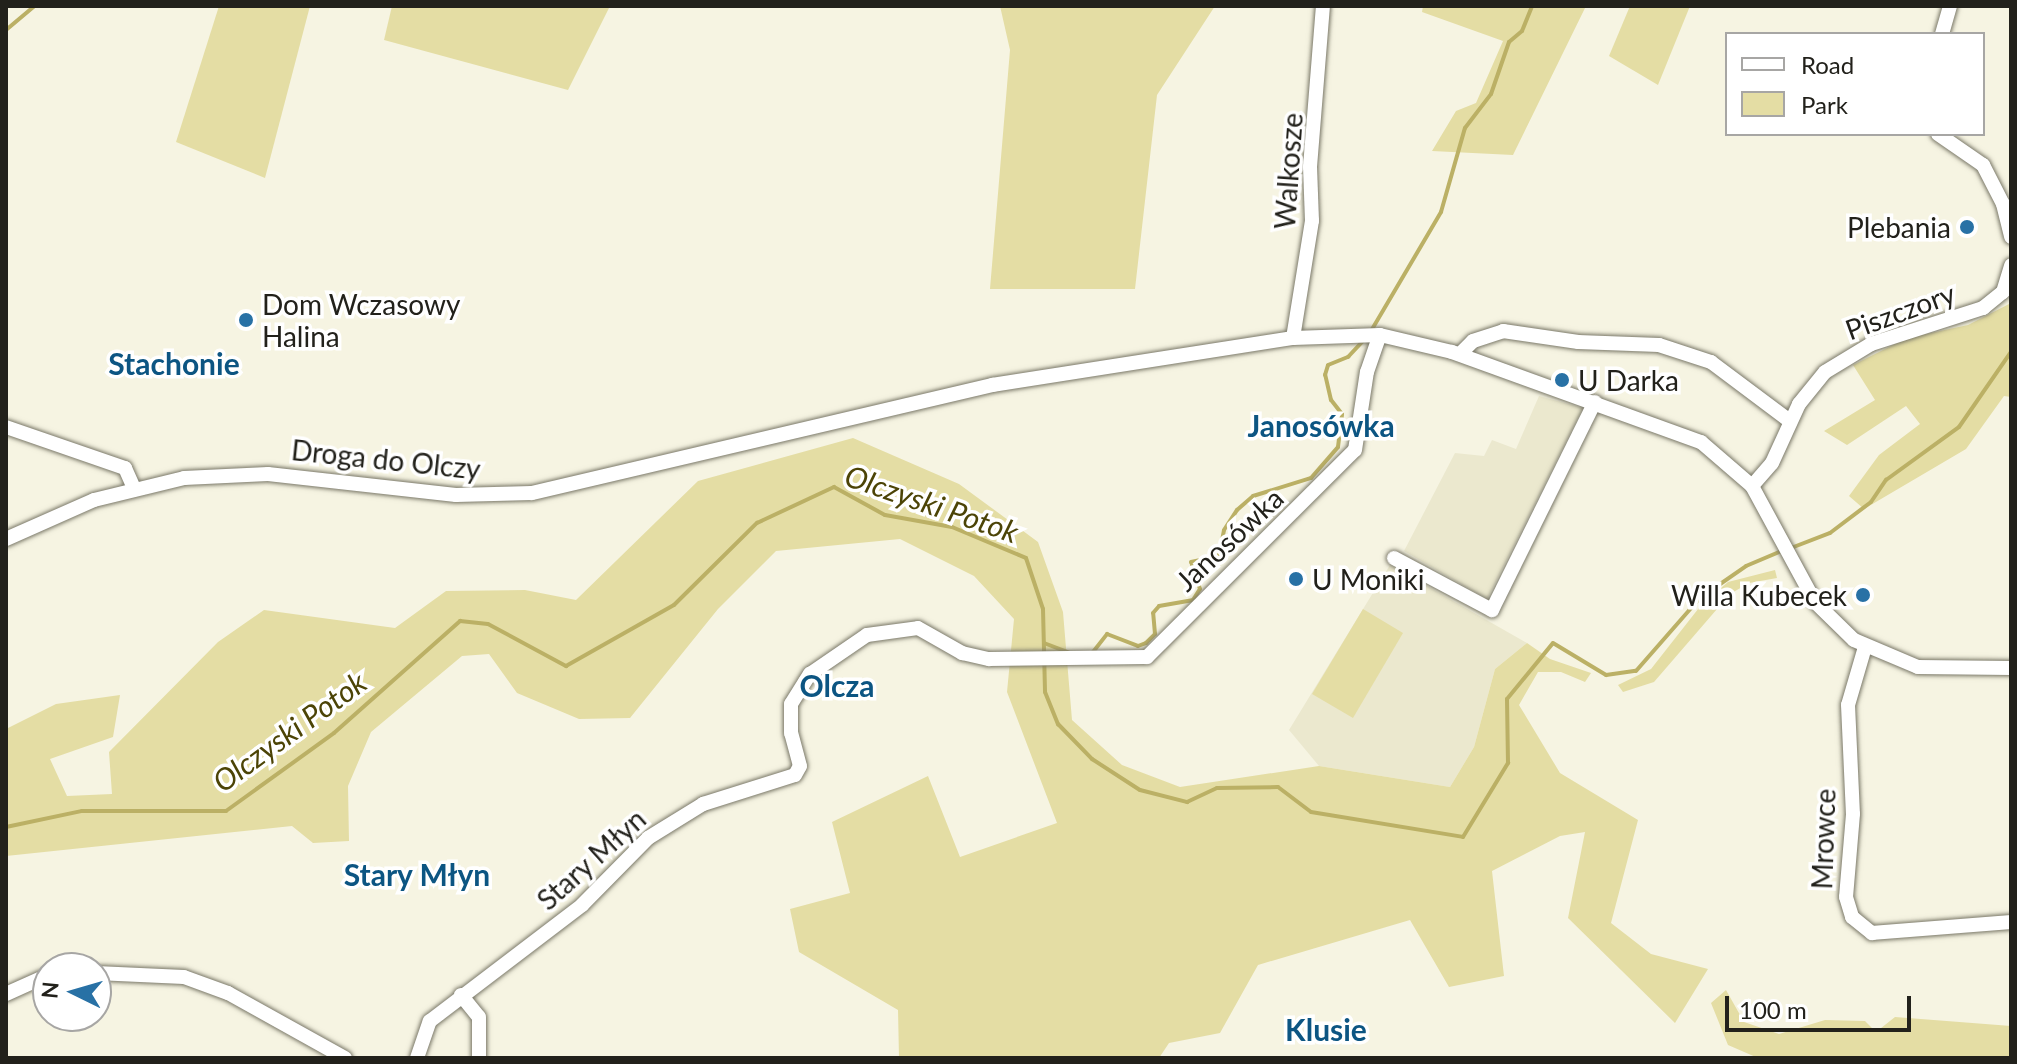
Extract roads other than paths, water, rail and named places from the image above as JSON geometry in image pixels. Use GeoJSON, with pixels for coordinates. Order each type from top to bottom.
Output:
{"type":"FeatureCollection","features":[{"type":"Feature","properties":{"kind":"street","name":"Walkosze"},"geometry":{"type":"LineString","coordinates":[[1293,338],[1312,221],[1310,167],[1323,6]]}},
{"type":"Feature","properties":{"kind":"street"},"geometry":{"type":"LineString","coordinates":[[1943,32],[1950,6]]}},
{"type":"Feature","properties":{"kind":"street"},"geometry":{"type":"LineString","coordinates":[[1941,136],[1983,165],[2003,204],[2011,237]]}},
{"type":"Feature","properties":{"kind":"street","name":"Piszczory"},"geometry":{"type":"LineString","coordinates":[[1752,486],[1772,463],[1790,421],[1807,392],[1836,363],[1871,344],[1983,308],[2003,292],[2011,265]]}},
{"type":"Feature","properties":{"kind":"street"},"geometry":{"type":"LineString","coordinates":[[1460,354],[1473,341],[1503,331],[1578,342],[1659,345],[1711,362],[1790,421]]}},
{"type":"Feature","properties":{"kind":"street"},"geometry":{"type":"LineString","coordinates":[[1293,338],[1380,335],[1460,354],[1701,442],[1752,486],[1796,571],[1826,615],[1865,647],[1934,669],[2011,668]]}},
{"type":"Feature","properties":{"kind":"street","name":"Janosówka"},"geometry":{"type":"LineString","coordinates":[[1017,657],[1147,657],[1259,543],[1324,485],[1360,439],[1367,372],[1380,335]]}},
{"type":"Feature","properties":{"kind":"street","name":"Droga do Olczy"},"geometry":{"type":"LineString","coordinates":[[6,539],[80,505],[134,488],[255,473],[456,495],[532,493],[953,393],[1293,338]]}},
{"type":"Feature","properties":{"kind":"street"},"geometry":{"type":"LineString","coordinates":[[1394,558],[1492,610],[1595,402]]}},
{"type":"Feature","properties":{"kind":"street"},"geometry":{"type":"LineString","coordinates":[[6,427],[125,468],[134,488]]}},
{"type":"Feature","properties":{"kind":"street","name":"Stary Młyn"},"geometry":{"type":"LineString","coordinates":[[417,1058],[430,1021],[573,912],[648,838],[675,819],[726,795],[795,775],[800,766],[791,733],[791,704],[810,674],[850,644],[875,632],[909,627],[979,657],[1017,657]]}},
{"type":"Feature","properties":{"kind":"street","name":"Mrowce"},"geometry":{"type":"LineString","coordinates":[[1865,647],[1848,705],[1853,814],[1846,897],[1852,917],[1872,933],[2011,922]]}},
{"type":"Feature","properties":{"kind":"street"},"geometry":{"type":"LineString","coordinates":[[112,973],[168,975],[228,993],[345,1058]]}},
{"type":"Feature","properties":{"kind":"street"},"geometry":{"type":"LineString","coordinates":[[6,994],[32,982]]}},
{"type":"Feature","properties":{"kind":"street"},"geometry":{"type":"LineString","coordinates":[[461,995],[479,1017],[479,1058]]}},
{"type":"Feature","properties":{"kind":"waterway"},"geometry":{"type":"LineString","coordinates":[[6,30],[35,6]]}},
{"type":"Feature","properties":{"kind":"waterway"},"geometry":{"type":"LineString","coordinates":[[1371,331],[1441,212],[1465,128],[1491,94],[1509,42],[1522,31],[1532,6]]}},
{"type":"Feature","properties":{"kind":"waterway"},"geometry":{"type":"LineString","coordinates":[[1093,652],[1107,634],[1138,646],[1146,643],[1155,634],[1153,613],[1159,606],[1193,600],[1200,589],[1191,562],[1219,556],[1224,530],[1237,510],[1253,496],[1311,478],[1338,447],[1342,414],[1331,400],[1325,375],[1328,365],[1348,357],[1363,341]]}},
{"type":"Feature","properties":{"kind":"waterway","name":"Olczyski Potok"},"geometry":{"type":"LineString","coordinates":[[1791,548],[1830,533],[1871,502],[1886,480],[1959,427],[2011,352]]}},
{"type":"Feature","properties":{"kind":"waterway","name":"Olczyski Potok"},"geometry":{"type":"LineString","coordinates":[[6,827],[82,811],[226,811],[334,733],[460,621],[488,624],[566,666],[674,605],[757,523],[834,487],[885,515],[952,527],[1026,558],[1043,609],[1045,692],[1058,724],[1092,759],[1140,790],[1187,802],[1217,788],[1278,787],[1311,812],[1463,837],[1508,763],[1507,699],[1553,643],[1606,675],[1636,671],[1700,598],[1746,566],[1782,551]]}},
{"type":"Feature","properties":{"kind":"waterway"},"geometry":{"type":"LineString","coordinates":[[1044,643],[1068,652]]}},
{"type":"Feature","properties":{"kind":"place","name":"Plebania"},"geometry":{"type":"Point","coordinates":[1967,227]}},
{"type":"Feature","properties":{"kind":"place","name":"Dom Wczasowy Halina"},"geometry":{"type":"Point","coordinates":[246,320]}},
{"type":"Feature","properties":{"kind":"place","name":"U Darka"},"geometry":{"type":"Point","coordinates":[1562,380]}},
{"type":"Feature","properties":{"kind":"place","name":"U Moniki"},"geometry":{"type":"Point","coordinates":[1296,579]}},
{"type":"Feature","properties":{"kind":"place","name":"Willa Kubecek"},"geometry":{"type":"Point","coordinates":[1863,595]}},
{"type":"Feature","properties":{"kind":"district","name":"Stachonie"},"geometry":{"type":"Point","coordinates":[174,363]}},
{"type":"Feature","properties":{"kind":"district","name":"Janosówka"},"geometry":{"type":"Point","coordinates":[1321,425]}},
{"type":"Feature","properties":{"kind":"district","name":"Olcza"},"geometry":{"type":"Point","coordinates":[837,685]}},
{"type":"Feature","properties":{"kind":"district","name":"Stary Młyn"},"geometry":{"type":"Point","coordinates":[417,874]}},
{"type":"Feature","properties":{"kind":"district","name":"Klusie"},"geometry":{"type":"Point","coordinates":[1326,1029]}}]}
